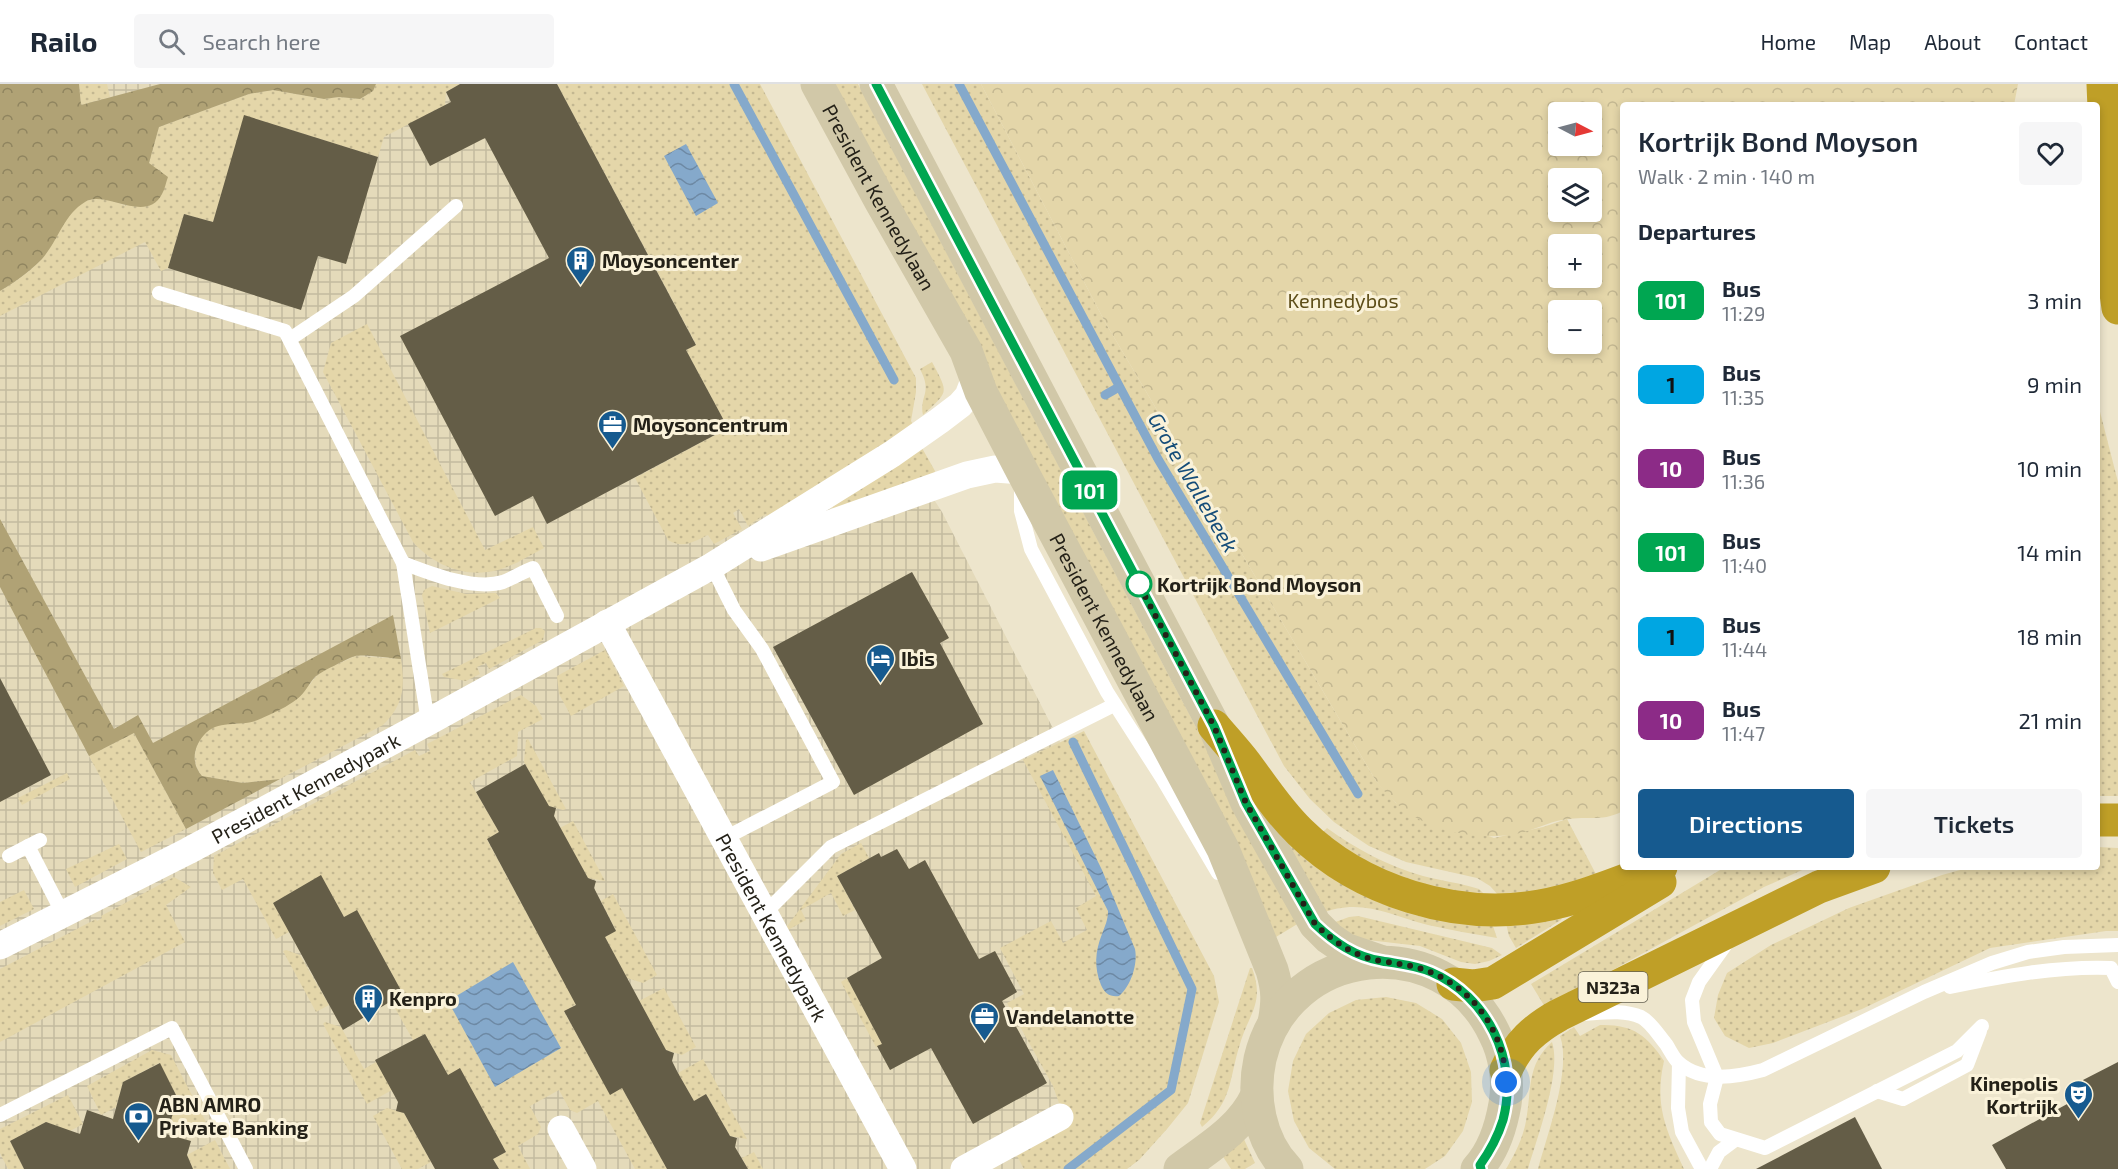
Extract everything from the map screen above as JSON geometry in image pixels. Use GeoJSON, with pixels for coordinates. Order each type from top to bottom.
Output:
{"type":"FeatureCollection","features":[{"type":"Feature","properties":{"kind":"highway"},"geometry":{"type":"LineString","coordinates":[[2097,102],[2101,84]]}},
{"type":"Feature","properties":{"kind":"highway"},"geometry":{"type":"LineString","coordinates":[[2101,84],[2110,249],[2118,308]]}},
{"type":"Feature","properties":{"kind":"highway"},"geometry":{"type":"LineString","coordinates":[[1214,726],[1299,832],[1323,852],[1365,878],[1413,897],[1443,904],[1507,910],[1571,899],[1653,870]]}},
{"type":"Feature","properties":{"kind":"highway"},"geometry":{"type":"LineString","coordinates":[[2100,820],[2118,820]]}},
{"type":"Feature","properties":{"kind":"highway"},"geometry":{"type":"LineString","coordinates":[[1453,984],[1473,986],[1493,983],[1679,870]]}},
{"type":"Feature","properties":{"kind":"highway","name":"N323a"},"geometry":{"type":"LineString","coordinates":[[1506,1070],[1513,1054],[1522,1042],[1533,1031],[1559,1015],[1819,887],[1866,870]]}},
{"type":"Feature","properties":{"kind":"main road","name":"President Kennedylaan"},"geometry":{"type":"LineString","coordinates":[[818,84],[881,202],[966,351],[975,378],[1022,471],[1223,849],[1278,988],[1278,1005],[1274,1023]]}},
{"type":"Feature","properties":{"kind":"main road"},"geometry":{"type":"LineString","coordinates":[[876,84],[1214,726],[1246,803],[1315,924],[1345,949],[1380,961],[1415,966],[1453,984],[1473,1001],[1488,1021],[1500,1044],[1506,1070],[1507,1095],[1503,1120],[1494,1144],[1479,1168]]}},
{"type":"Feature","properties":{"kind":"main road"},"geometry":{"type":"LineString","coordinates":[[1287,1169],[1270,1145],[1260,1121],[1256,1097],[1257,1071],[1263,1046],[1274,1023],[1289,1002],[1308,985],[1339,969],[1355,964],[1380,961]]}},
{"type":"Feature","properties":{"kind":"main road"},"geometry":{"type":"LineString","coordinates":[[1180,1169],[1240,1121],[1250,1111],[1256,1097]]}},
{"type":"Feature","properties":{"kind":"street","name":"President Kennedypark"},"geometry":{"type":"LineString","coordinates":[[0,946],[188,851],[712,566],[892,454],[939,421],[968,396],[975,378]]}},
{"type":"Feature","properties":{"kind":"street","name":"President Kennedypark"},"geometry":{"type":"LineString","coordinates":[[712,566],[967,475],[995,469],[1022,471]]}},
{"type":"Feature","properties":{"kind":"street","name":"President Kennedypark"},"geometry":{"type":"LineString","coordinates":[[607,623],[903,1169]]}},
{"type":"Feature","properties":{"kind":"street"},"geometry":{"type":"LineString","coordinates":[[964,1169],[1060,1117]]}},
{"type":"Feature","properties":{"kind":"street"},"geometry":{"type":"LineString","coordinates":[[561,1129],[583,1169]]}},
{"type":"Feature","properties":{"kind":"lane"},"geometry":{"type":"LineString","coordinates":[[290,339],[354,296],[456,206]]}},
{"type":"Feature","properties":{"kind":"lane"},"geometry":{"type":"LineString","coordinates":[[159,293],[285,331],[403,563],[428,722]]}},
{"type":"Feature","properties":{"kind":"lane"},"geometry":{"type":"LineString","coordinates":[[1022,471],[1022,512],[1031,549],[1114,705],[1162,778],[1264,952]]}},
{"type":"Feature","properties":{"kind":"lane"},"geometry":{"type":"LineString","coordinates":[[403,563],[442,578],[471,583],[501,582],[533,568],[557,616]]}},
{"type":"Feature","properties":{"kind":"lane"},"geometry":{"type":"LineString","coordinates":[[712,566],[734,610],[762,649],[833,782],[723,838]]}},
{"type":"Feature","properties":{"kind":"lane"},"geometry":{"type":"LineString","coordinates":[[764,914],[831,847],[1114,705]]}},
{"type":"Feature","properties":{"kind":"lane"},"geometry":{"type":"LineString","coordinates":[[9,856],[34,843],[63,914]]}},
{"type":"Feature","properties":{"kind":"lane"},"geometry":{"type":"LineString","coordinates":[[1738,926],[1699,982],[1692,1000],[1695,1022],[1717,1077],[1710,1104],[1711,1122],[1720,1134],[1765,1149],[1877,1091],[1957,1051],[1982,1026],[1967,1065],[1903,1099],[1877,1091]]}},
{"type":"Feature","properties":{"kind":"lane"},"geometry":{"type":"LineString","coordinates":[[1559,1015],[1623,1012],[1643,1018],[1658,1033],[1679,1063],[1696,1072],[1717,1077],[1739,1076],[1763,1070],[1924,992],[1992,963],[2028,952],[2064,947],[2115,945]]}},
{"type":"Feature","properties":{"kind":"lane"},"geometry":{"type":"LineString","coordinates":[[2091,967],[2115,945]]}},
{"type":"Feature","properties":{"kind":"lane"},"geometry":{"type":"LineString","coordinates":[[1924,992],[2008,975],[2091,967],[2111,968],[2118,982]]}},
{"type":"Feature","properties":{"kind":"lane"},"geometry":{"type":"LineString","coordinates":[[0,1115],[172,1028],[246,1169]]}},
{"type":"Feature","properties":{"kind":"lane"},"geometry":{"type":"LineString","coordinates":[[1679,1063],[1678,1108],[1682,1132],[1702,1169]]}},
{"type":"Feature","properties":{"kind":"lane"},"geometry":{"type":"LineString","coordinates":[[1710,1169],[1719,1152],[1735,1140]]}},
{"type":"Feature","properties":{"kind":"shaded area"},"geometry":{"type":"Polygon","coordinates":[[[0,84],[699,84],[886,425],[942,512],[1060,742],[1182,990],[1055,1169],[0,1169],[0,84]]]}},
{"type":"Feature","properties":{"kind":"green space"},"geometry":{"type":"Polygon","coordinates":[[[0,84],[79,84],[81,105],[160,84],[376,84],[373,91],[360,99],[339,97],[324,99],[273,90],[249,94],[159,127],[149,163],[168,177],[163,192],[155,203],[136,207],[93,199],[85,202],[71,214],[41,260],[0,291],[0,84]]]}},
{"type":"Feature","properties":{"kind":"green space"},"geometry":{"type":"Polygon","coordinates":[[[79,84],[107,84],[110,97],[81,105],[79,84]]]}},
{"type":"Feature","properties":{"kind":"green space"},"geometry":{"type":"Polygon","coordinates":[[[376,84],[460,84],[446,92],[445,105],[384,137],[378,157],[246,116],[213,222],[184,214],[168,268],[161,271],[145,242],[0,316],[0,291],[22,277],[41,260],[75,208],[95,199],[109,200],[126,206],[149,163],[159,127],[249,94],[273,90],[324,99],[339,97],[360,99],[373,91],[376,84]]]}},
{"type":"Feature","properties":{"kind":"green space"},"geometry":{"type":"Polygon","coordinates":[[[557,84],[760,84],[916,378],[911,421],[914,426],[769,519],[766,514],[748,526],[739,509],[733,513],[742,529],[714,544],[708,535],[683,544],[668,540],[635,478],[728,428],[686,350],[696,344],[557,84]]]}},
{"type":"Feature","properties":{"kind":"green space"},"geometry":{"type":"Polygon","coordinates":[[[835,84],[858,84],[1299,923],[1276,937],[835,84]]]}},
{"type":"Feature","properties":{"kind":"green space"},"geometry":{"type":"Polygon","coordinates":[[[922,84],[981,84],[1105,322],[1376,781],[1396,803],[1494,838],[1567,819],[1598,878],[1580,885],[1499,896],[1490,886],[1477,878],[1406,862],[1369,846],[1334,822],[1310,799],[1284,766],[922,84]]]}},
{"type":"Feature","properties":{"kind":"green space","name":"Kennedybos"},"geometry":{"type":"Polygon","coordinates":[[[981,84],[2018,84],[2015,102],[1620,102],[1620,812],[1602,818],[1563,820],[1520,833],[1488,836],[1454,832],[1422,821],[1392,800],[1376,781],[1105,322],[981,84]]]}},
{"type":"Feature","properties":{"kind":"green space"},"geometry":{"type":"Polygon","coordinates":[[[367,324],[485,550],[533,527],[544,548],[507,567],[481,573],[456,570],[444,565],[422,551],[413,542],[323,372],[331,343],[367,324]]]}},
{"type":"Feature","properties":{"kind":"green space"},"geometry":{"type":"Polygon","coordinates":[[[932,362],[944,392],[923,415],[926,389],[920,369],[932,362]]]}},
{"type":"Feature","properties":{"kind":"green space"},"geometry":{"type":"Polygon","coordinates":[[[2100,412],[2118,482],[2118,796],[2100,796],[2100,412]]]}},
{"type":"Feature","properties":{"kind":"green space"},"geometry":{"type":"Polygon","coordinates":[[[922,448],[935,471],[934,475],[833,509],[833,506],[922,448]]]}},
{"type":"Feature","properties":{"kind":"green space"},"geometry":{"type":"Polygon","coordinates":[[[0,519],[114,729],[138,715],[153,743],[393,615],[401,659],[355,656],[314,678],[300,697],[289,705],[253,722],[223,725],[210,730],[200,740],[196,750],[196,766],[202,776],[243,783],[280,779],[186,829],[134,733],[89,756],[0,587],[0,519]]]}},
{"type":"Feature","properties":{"kind":"green space"},"geometry":{"type":"Polygon","coordinates":[[[432,586],[466,594],[496,593],[500,598],[430,633],[422,595],[424,590],[432,586]]]}},
{"type":"Feature","properties":{"kind":"green space"},"geometry":{"type":"Polygon","coordinates":[[[536,628],[545,631],[543,640],[489,669],[486,663],[477,667],[480,674],[466,681],[444,677],[442,674],[536,628]]]}},
{"type":"Feature","properties":{"kind":"green space"},"geometry":{"type":"Polygon","coordinates":[[[605,650],[624,686],[571,716],[559,694],[557,676],[605,650]]]}},
{"type":"Feature","properties":{"kind":"green space"},"geometry":{"type":"Polygon","coordinates":[[[355,656],[401,659],[403,686],[401,695],[395,710],[383,725],[280,779],[243,783],[202,776],[195,757],[198,743],[207,731],[219,725],[237,724],[310,685],[324,671],[355,656]]]}},
{"type":"Feature","properties":{"kind":"green space"},"geometry":{"type":"Polygon","coordinates":[[[521,695],[536,706],[543,719],[518,732],[517,756],[470,782],[499,832],[487,840],[576,1004],[564,1012],[610,1094],[622,1088],[667,1169],[635,1169],[598,1101],[577,1113],[570,1110],[559,1090],[530,1106],[541,1127],[538,1134],[518,1146],[530,1169],[499,1169],[493,1159],[506,1152],[460,1069],[448,1075],[425,1034],[413,1040],[391,1001],[403,994],[357,911],[344,917],[321,876],[273,903],[289,932],[276,939],[243,879],[222,890],[213,873],[214,856],[415,750],[419,756],[430,751],[427,744],[521,695]]]}},
{"type":"Feature","properties":{"kind":"green space"},"geometry":{"type":"Polygon","coordinates":[[[1084,731],[1214,976],[1219,1002],[1188,1103],[1139,1160],[1127,1169],[1024,1169],[1016,1154],[1071,1124],[1059,1103],[1053,1086],[1007,1003],[1024,994],[1000,948],[1051,921],[1063,943],[1087,930],[1076,908],[1096,896],[1023,760],[1084,731]]]}},
{"type":"Feature","properties":{"kind":"green space"},"geometry":{"type":"Polygon","coordinates":[[[134,733],[186,829],[141,852],[89,756],[134,733]]]}},
{"type":"Feature","properties":{"kind":"green space"},"geometry":{"type":"Polygon","coordinates":[[[528,739],[566,809],[548,806],[524,762],[528,739]]]}},
{"type":"Feature","properties":{"kind":"green space"},"geometry":{"type":"Polygon","coordinates":[[[67,773],[70,779],[22,805],[18,798],[67,773]]]}},
{"type":"Feature","properties":{"kind":"green space"},"geometry":{"type":"Polygon","coordinates":[[[1250,782],[1298,842],[1491,920],[1497,938],[1428,925],[1361,907],[1335,909],[1320,914],[1250,782]]]}},
{"type":"Feature","properties":{"kind":"green space"},"geometry":{"type":"Polygon","coordinates":[[[573,821],[605,881],[588,878],[560,828],[573,821]]]}},
{"type":"Feature","properties":{"kind":"green space"},"geometry":{"type":"Polygon","coordinates":[[[1327,828],[1349,843],[1385,862],[1423,876],[1479,889],[1486,899],[1409,885],[1320,835],[1327,828]]]}},
{"type":"Feature","properties":{"kind":"green space"},"geometry":{"type":"Polygon","coordinates":[[[861,843],[869,858],[837,876],[855,910],[843,916],[831,893],[801,910],[806,920],[786,931],[785,929],[841,854],[861,843]]]}},
{"type":"Feature","properties":{"kind":"green space"},"geometry":{"type":"Polygon","coordinates":[[[119,844],[127,859],[75,887],[66,869],[119,844]]]}},
{"type":"Feature","properties":{"kind":"green space"},"geometry":{"type":"Polygon","coordinates":[[[2100,847],[2118,848],[2118,931],[1990,948],[1862,1009],[1773,1043],[1749,1048],[1725,1036],[1714,1018],[1718,995],[1727,973],[1771,945],[1849,908],[1960,870],[2100,870],[2100,847]]]}},
{"type":"Feature","properties":{"kind":"green space"},"geometry":{"type":"Polygon","coordinates":[[[1720,870],[1802,870],[1764,887],[1545,1007],[1531,984],[1720,870]]]}},
{"type":"Feature","properties":{"kind":"green space"},"geometry":{"type":"Polygon","coordinates":[[[174,877],[191,887],[166,905],[185,942],[0,1042],[0,969],[96,919],[97,921],[102,918],[101,916],[174,877]]]}},
{"type":"Feature","properties":{"kind":"green space"},"geometry":{"type":"Polygon","coordinates":[[[24,890],[34,909],[0,926],[0,902],[24,890]]]}},
{"type":"Feature","properties":{"kind":"green space"},"geometry":{"type":"Polygon","coordinates":[[[613,894],[657,975],[643,983],[627,978],[605,937],[616,930],[601,901],[613,894]]]}},
{"type":"Feature","properties":{"kind":"green space"},"geometry":{"type":"Polygon","coordinates":[[[1563,915],[1561,920],[1516,948],[1509,936],[1505,919],[1563,915]]]}},
{"type":"Feature","properties":{"kind":"green space"},"geometry":{"type":"Polygon","coordinates":[[[1358,916],[1492,948],[1502,955],[1475,964],[1461,962],[1420,946],[1359,939],[1330,924],[1358,916]]]}},
{"type":"Feature","properties":{"kind":"green space"},"geometry":{"type":"Polygon","coordinates":[[[283,951],[300,955],[329,1005],[316,1012],[283,951]]]}},
{"type":"Feature","properties":{"kind":"green space"},"geometry":{"type":"Polygon","coordinates":[[[1250,968],[1256,980],[1257,990],[1254,1008],[1240,1044],[1225,1099],[1212,1118],[1202,1127],[1200,1123],[1250,968]]]}},
{"type":"Feature","properties":{"kind":"green space"},"geometry":{"type":"Polygon","coordinates":[[[847,978],[882,1044],[876,1047],[841,982],[847,978]]]}},
{"type":"Feature","properties":{"kind":"green space"},"geometry":{"type":"Polygon","coordinates":[[[664,988],[696,1047],[682,1055],[666,1050],[639,1001],[664,988]]]}},
{"type":"Feature","properties":{"kind":"green space"},"geometry":{"type":"Polygon","coordinates":[[[1386,997],[1416,1003],[1442,1019],[1461,1043],[1471,1072],[1472,1102],[1463,1131],[1445,1156],[1425,1169],[1335,1169],[1309,1148],[1294,1121],[1288,1091],[1293,1061],[1306,1034],[1329,1013],[1356,1000],[1386,997]]]}},
{"type":"Feature","properties":{"kind":"green space"},"geometry":{"type":"Polygon","coordinates":[[[325,1022],[341,1027],[364,1069],[376,1062],[392,1090],[367,1104],[323,1024],[325,1022]]]}},
{"type":"Feature","properties":{"kind":"green space"},"geometry":{"type":"Polygon","coordinates":[[[1600,1025],[1621,1027],[1638,1033],[1651,1044],[1664,1061],[1660,1091],[1661,1104],[1667,1129],[1684,1169],[1538,1169],[1561,1084],[1563,1050],[1560,1036],[1574,1027],[1580,1036],[1600,1025]]]}},
{"type":"Feature","properties":{"kind":"green space"},"geometry":{"type":"Polygon","coordinates":[[[1552,1042],[1554,1070],[1551,1087],[1528,1169],[1506,1169],[1525,1127],[1534,1069],[1552,1042]]]}},
{"type":"Feature","properties":{"kind":"green space"},"geometry":{"type":"Polygon","coordinates":[[[152,1050],[171,1055],[206,1122],[176,1137],[169,1123],[178,1099],[159,1063],[123,1082],[116,1107],[101,1115],[87,1086],[152,1050]]]}},
{"type":"Feature","properties":{"kind":"green space"},"geometry":{"type":"Polygon","coordinates":[[[703,1059],[747,1139],[730,1136],[706,1094],[694,1101],[678,1073],[703,1059]]]}},
{"type":"Feature","properties":{"kind":"green space"},"geometry":{"type":"Polygon","coordinates":[[[68,1095],[83,1124],[70,1131],[46,1122],[10,1141],[24,1169],[8,1169],[0,1153],[0,1129],[68,1095]]]}},
{"type":"Feature","properties":{"kind":"green space"},"geometry":{"type":"Polygon","coordinates":[[[387,1108],[404,1113],[431,1162],[418,1169],[402,1169],[373,1116],[387,1108]]]}},
{"type":"Feature","properties":{"kind":"green space"},"geometry":{"type":"Polygon","coordinates":[[[1242,1135],[1255,1163],[1245,1169],[1231,1169],[1220,1152],[1242,1135]]]}},
{"type":"Feature","properties":{"kind":"green space"},"geometry":{"type":"Polygon","coordinates":[[[215,1140],[230,1169],[193,1169],[187,1155],[215,1140]]]}},
{"type":"Feature","properties":{"kind":"green space"},"geometry":{"type":"Polygon","coordinates":[[[754,1152],[763,1169],[748,1169],[742,1158],[754,1152]]]}},
{"type":"Feature","properties":{"kind":"water"},"geometry":{"type":"Polygon","coordinates":[[[686,144],[718,203],[696,216],[664,156],[686,144]]]}},
{"type":"Feature","properties":{"kind":"water"},"geometry":{"type":"Polygon","coordinates":[[[1053,770],[1102,870],[1135,949],[1133,974],[1127,987],[1119,996],[1106,993],[1096,966],[1108,911],[1040,776],[1053,770]]]}},
{"type":"Feature","properties":{"kind":"water"},"geometry":{"type":"Polygon","coordinates":[[[513,962],[561,1048],[495,1087],[448,1001],[513,962]]]}},
{"type":"Feature","properties":{"kind":"building","name":"Moysoncenter"},"geometry":{"type":"Polygon","coordinates":[[[460,84],[557,84],[696,345],[686,350],[728,428],[547,524],[533,496],[495,516],[400,336],[549,258],[485,138],[430,166],[408,124],[451,102],[446,92],[460,84]]]}},
{"type":"Feature","properties":{"kind":"building"},"geometry":{"type":"Polygon","coordinates":[[[244,115],[378,157],[346,264],[318,256],[301,310],[168,268],[184,214],[213,222],[244,115]]]}},
{"type":"Feature","properties":{"kind":"building"},"geometry":{"type":"Polygon","coordinates":[[[912,572],[949,638],[940,643],[983,724],[854,795],[773,647],[912,572]]]}},
{"type":"Feature","properties":{"kind":"building"},"geometry":{"type":"Polygon","coordinates":[[[0,678],[51,775],[0,802],[0,678]]]}},
{"type":"Feature","properties":{"kind":"building"},"geometry":{"type":"Polygon","coordinates":[[[525,764],[549,806],[556,808],[554,816],[588,878],[596,881],[594,888],[616,931],[605,937],[666,1050],[674,1053],[672,1061],[678,1073],[694,1101],[706,1094],[730,1136],[737,1138],[735,1147],[748,1169],[667,1169],[622,1088],[610,1095],[564,1011],[576,1005],[487,839],[499,832],[476,792],[525,764]]]}},
{"type":"Feature","properties":{"kind":"building"},"geometry":{"type":"Polygon","coordinates":[[[897,849],[909,869],[925,860],[979,959],[995,951],[1017,992],[1002,1001],[1047,1083],[973,1124],[931,1048],[890,1070],[877,1046],[882,1044],[847,978],[882,958],[837,876],[879,853],[881,857],[897,849]]]}},
{"type":"Feature","properties":{"kind":"building"},"geometry":{"type":"Polygon","coordinates":[[[321,875],[344,917],[357,910],[403,994],[343,1030],[273,903],[321,875]]]}},
{"type":"Feature","properties":{"kind":"building"},"geometry":{"type":"Polygon","coordinates":[[[425,1034],[448,1075],[460,1068],[506,1152],[493,1159],[499,1169],[435,1169],[404,1113],[396,1111],[398,1102],[375,1060],[425,1034]]]}},
{"type":"Feature","properties":{"kind":"building","name":"Kinepolis Kortrijk"},"geometry":{"type":"Polygon","coordinates":[[[2118,1062],[2118,1169],[2006,1169],[1992,1145],[2089,1092],[2083,1080],[2118,1062]]]}},
{"type":"Feature","properties":{"kind":"building"},"geometry":{"type":"Polygon","coordinates":[[[160,1063],[178,1099],[166,1134],[191,1141],[187,1155],[193,1169],[24,1169],[10,1141],[46,1122],[80,1134],[87,1110],[113,1119],[123,1082],[160,1063]]]}},
{"type":"Feature","properties":{"kind":"building"},"geometry":{"type":"Polygon","coordinates":[[[1855,1117],[1882,1169],[1756,1169],[1815,1138],[1855,1117]]]}},
{"type":"Feature","properties":{"kind":"waterway"},"geometry":{"type":"LineString","coordinates":[[734,84],[894,380]]}},
{"type":"Feature","properties":{"kind":"waterway","name":"Grote Wallebeek"},"geometry":{"type":"LineString","coordinates":[[959,84],[1158,459],[1358,794]]}},
{"type":"Feature","properties":{"kind":"waterway","name":"Grote Wallebeek"},"geometry":{"type":"LineString","coordinates":[[1105,395],[1119,387]]}},
{"type":"Feature","properties":{"kind":"waterway"},"geometry":{"type":"LineString","coordinates":[[1068,1169],[1171,1090],[1192,989],[1073,742]]}},
{"type":"Feature","properties":{"kind":"bus line","name":"101"},"geometry":{"type":"LineString","coordinates":[[876,84],[1214,726],[1246,803],[1315,924],[1345,949],[1380,961],[1419,968],[1453,984],[1473,1001],[1488,1021],[1500,1044],[1506,1070],[1507,1095],[1503,1120],[1494,1144],[1480,1165],[1481,1169]]}},
{"type":"Feature","properties":{"kind":"place","name":"Moysoncenter"},"geometry":{"type":"Point","coordinates":[581,286]}},
{"type":"Feature","properties":{"kind":"place","name":"Moysoncentrum"},"geometry":{"type":"Point","coordinates":[612,450]}},
{"type":"Feature","properties":{"kind":"place","name":"Kortrijk Bond Moyson"},"geometry":{"type":"Point","coordinates":[1139,584]}},
{"type":"Feature","properties":{"kind":"place","name":"Ibis"},"geometry":{"type":"Point","coordinates":[880,684]}},
{"type":"Feature","properties":{"kind":"place","name":"Kenpro"},"geometry":{"type":"Point","coordinates":[368,1024]}},
{"type":"Feature","properties":{"kind":"place","name":"Vandelanotte"},"geometry":{"type":"Point","coordinates":[985,1042]}},
{"type":"Feature","properties":{"kind":"place","name":"Kinepolis Kortrijk"},"geometry":{"type":"Point","coordinates":[2079,1120]}},
{"type":"Feature","properties":{"kind":"place","name":"ABN AMRO Private Banking"},"geometry":{"type":"Point","coordinates":[138,1142]}},
{"type":"Feature","properties":{"kind":"route"},"geometry":{"type":"LineString","coordinates":[[1139,584],[1137,581],[1214,726],[1246,803],[1315,924],[1345,949],[1380,961],[1419,968],[1453,984],[1473,1001],[1488,1021],[1500,1044],[1506,1070],[1506,1082]]}}]}
